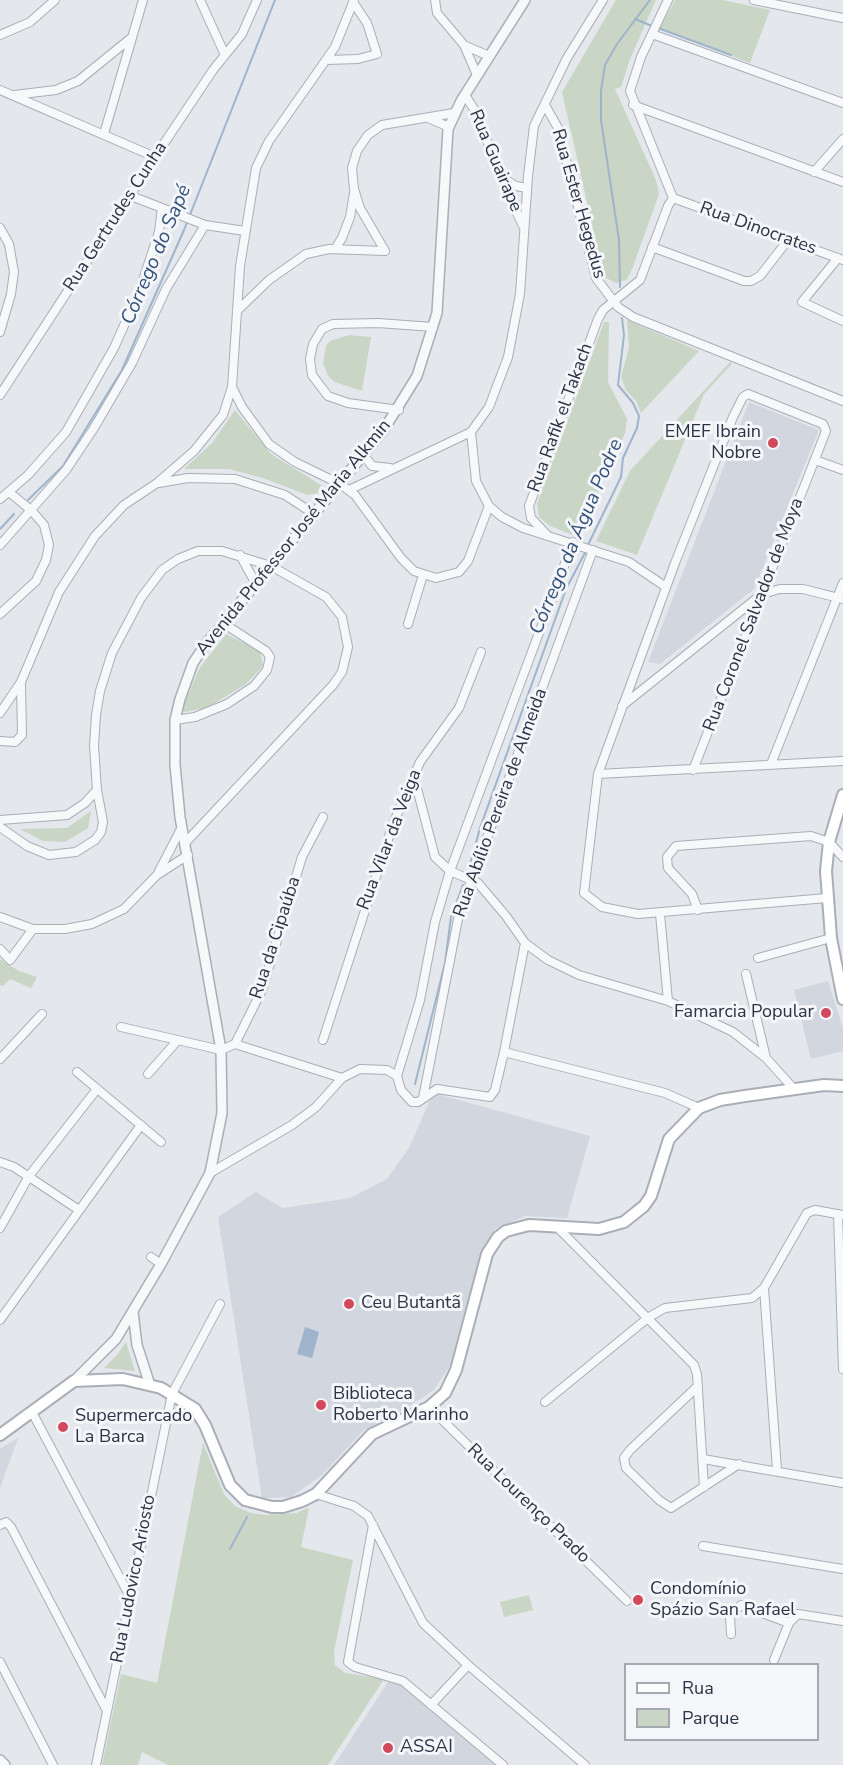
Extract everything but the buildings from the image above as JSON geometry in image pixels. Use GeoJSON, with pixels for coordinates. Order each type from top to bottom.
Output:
{"type":"FeatureCollection","features":[{"type":"Feature","properties":{"kind":"main road"},"geometry":{"type":"LineString","coordinates":[[843,795],[829,842],[827,898],[831,938],[843,999]]}},
{"type":"Feature","properties":{"kind":"main road"},"geometry":{"type":"LineString","coordinates":[[0,1435],[74,1381],[112,1378],[150,1385],[188,1403],[200,1417],[230,1485],[245,1500],[263,1506],[283,1507],[316,1494],[372,1434],[429,1407],[451,1384],[490,1246],[498,1237],[516,1226],[599,1229],[624,1222],[632,1217],[644,1206],[654,1189],[669,1139],[699,1108],[720,1100],[794,1089],[843,1086]]}},
{"type":"Feature","properties":{"kind":"street"},"geometry":{"type":"LineString","coordinates":[[0,35],[30,22],[55,0]]}},
{"type":"Feature","properties":{"kind":"street"},"geometry":{"type":"LineString","coordinates":[[104,134],[142,0]]}},
{"type":"Feature","properties":{"kind":"street"},"geometry":{"type":"LineString","coordinates":[[200,0],[225,55]]}},
{"type":"Feature","properties":{"kind":"street","name":"Rua Gertrudes Cunha"},"geometry":{"type":"LineString","coordinates":[[0,395],[155,157],[242,34],[257,0]]}},
{"type":"Feature","properties":{"kind":"street"},"geometry":{"type":"LineString","coordinates":[[435,0],[437,13],[464,45],[477,75]]}},
{"type":"Feature","properties":{"kind":"street","name":"Avenida Professor José Maria Alkmin"},"geometry":{"type":"LineString","coordinates":[[74,1381],[104,1352],[123,1328],[161,1264],[210,1173],[222,1113],[221,1050],[182,827],[175,765],[174,720],[193,663],[223,623],[399,410],[417,376],[433,327],[440,280],[448,127],[465,94],[525,0]]}},
{"type":"Feature","properties":{"kind":"street"},"geometry":{"type":"LineString","coordinates":[[349,490],[471,432],[489,407],[508,357],[520,294],[531,136],[567,58],[603,0]]}},
{"type":"Feature","properties":{"kind":"street"},"geometry":{"type":"LineString","coordinates":[[668,0],[630,86],[633,105],[673,198]]}},
{"type":"Feature","properties":{"kind":"street"},"geometry":{"type":"LineString","coordinates":[[754,0],[843,18]]}},
{"type":"Feature","properties":{"kind":"street"},"geometry":{"type":"LineString","coordinates":[[326,60],[358,59],[377,54],[367,23],[353,1]]}},
{"type":"Feature","properties":{"kind":"street"},"geometry":{"type":"LineString","coordinates":[[0,713],[21,682],[58,592],[83,552],[124,505],[157,483],[205,440],[224,415],[232,387],[245,231],[262,153],[326,60],[340,36],[353,1]]}},
{"type":"Feature","properties":{"kind":"street"},"geometry":{"type":"LineString","coordinates":[[654,28],[843,104]]}},
{"type":"Feature","properties":{"kind":"street"},"geometry":{"type":"LineString","coordinates":[[12,95],[56,90],[78,81],[132,38]]}},
{"type":"Feature","properties":{"kind":"street"},"geometry":{"type":"LineString","coordinates":[[464,45],[489,56]]}},
{"type":"Feature","properties":{"kind":"street"},"geometry":{"type":"LineString","coordinates":[[0,90],[155,157]]}},
{"type":"Feature","properties":{"kind":"street","name":"Rua Guairape"},"geometry":{"type":"LineString","coordinates":[[465,94],[477,114],[500,176],[524,227]]}},
{"type":"Feature","properties":{"kind":"street","name":"Rua Ester Hegedus"},"geometry":{"type":"LineString","coordinates":[[545,105],[558,128],[593,270],[598,283],[613,302],[633,318],[843,401]]}},
{"type":"Feature","properties":{"kind":"street"},"geometry":{"type":"LineString","coordinates":[[633,105],[843,182]]}},
{"type":"Feature","properties":{"kind":"street"},"geometry":{"type":"LineString","coordinates":[[334,249],[342,238],[350,217],[354,189],[353,163],[368,135],[382,125],[454,113]]}},
{"type":"Feature","properties":{"kind":"street"},"geometry":{"type":"LineString","coordinates":[[421,117],[448,127]]}},
{"type":"Feature","properties":{"kind":"street"},"geometry":{"type":"LineString","coordinates":[[814,172],[843,140]]}},
{"type":"Feature","properties":{"kind":"street"},"geometry":{"type":"LineString","coordinates":[[500,176],[516,186],[527,188]]}},
{"type":"Feature","properties":{"kind":"street"},"geometry":{"type":"LineString","coordinates":[[237,311],[269,280],[306,254],[334,249],[385,251],[360,208],[354,189]]}},
{"type":"Feature","properties":{"kind":"street"},"geometry":{"type":"LineString","coordinates":[[131,196],[201,223],[245,231]]}},
{"type":"Feature","properties":{"kind":"street","name":"Rua Rafik el Takach"},"geometry":{"type":"LineString","coordinates":[[547,535],[531,518],[529,506],[598,319],[603,310],[640,280],[673,198]]}},
{"type":"Feature","properties":{"kind":"street","name":"Rua Dinocrates"},"geometry":{"type":"LineString","coordinates":[[673,198],[840,259]]}},
{"type":"Feature","properties":{"kind":"street"},"geometry":{"type":"LineString","coordinates":[[0,499],[45,457],[66,432],[114,348],[139,292],[159,232],[162,208]]}},
{"type":"Feature","properties":{"kind":"street"},"geometry":{"type":"LineString","coordinates":[[0,545],[66,470],[94,428],[132,363],[166,289],[201,223]]}},
{"type":"Feature","properties":{"kind":"street"},"geometry":{"type":"LineString","coordinates":[[0,228],[9,244],[14,272],[11,294],[0,332]]}},
{"type":"Feature","properties":{"kind":"street"},"geometry":{"type":"LineString","coordinates":[[652,247],[736,278],[751,281],[760,276],[788,240]]}},
{"type":"Feature","properties":{"kind":"street"},"geometry":{"type":"LineString","coordinates":[[840,259],[802,302],[843,321]]}},
{"type":"Feature","properties":{"kind":"street"},"geometry":{"type":"LineString","coordinates":[[399,410],[348,403],[328,396],[312,375],[310,359],[313,344],[322,329],[333,324],[378,323],[433,327]]}},
{"type":"Feature","properties":{"kind":"street"},"geometry":{"type":"LineString","coordinates":[[0,376],[9,381]]}},
{"type":"Feature","properties":{"kind":"street"},"geometry":{"type":"LineString","coordinates":[[232,387],[269,444],[295,462],[349,490],[362,503],[408,566],[423,575],[442,578],[452,576],[464,568],[489,506]]}},
{"type":"Feature","properties":{"kind":"street","name":"Rua Coronel Salvador de Moya"},"geometry":{"type":"LineString","coordinates":[[666,587],[744,396],[751,395],[825,426],[826,431],[815,460],[693,770]]}},
{"type":"Feature","properties":{"kind":"street"},"geometry":{"type":"LineString","coordinates":[[471,432],[476,481],[489,506],[512,522],[636,565],[666,587],[598,774],[584,893],[599,905],[617,912],[660,914],[827,898]]}},
{"type":"Feature","properties":{"kind":"street"},"geometry":{"type":"LineString","coordinates":[[363,454],[372,466],[392,468]]}},
{"type":"Feature","properties":{"kind":"street"},"geometry":{"type":"LineString","coordinates":[[815,460],[843,470]]}},
{"type":"Feature","properties":{"kind":"street"},"geometry":{"type":"LineString","coordinates":[[157,483],[188,477],[235,479],[285,495],[314,514]]}},
{"type":"Feature","properties":{"kind":"street"},"geometry":{"type":"LineString","coordinates":[[0,614],[36,581],[46,560],[49,538],[44,525],[32,511],[9,492]]}},
{"type":"Feature","properties":{"kind":"street","name":"Rua Abílio Pereira de Almeida"},"geometry":{"type":"LineString","coordinates":[[397,1076],[420,1000],[435,922],[450,871],[575,543]]}},
{"type":"Feature","properties":{"kind":"street","name":"Rua Abílio Pereira de Almeida"},"geometry":{"type":"LineString","coordinates":[[423,1098],[454,934],[591,549]]}},
{"type":"Feature","properties":{"kind":"street"},"geometry":{"type":"LineString","coordinates":[[0,827],[27,846],[49,855],[76,852],[88,846],[101,832],[102,813],[97,790],[94,746],[100,691],[111,653],[141,598],[162,570],[188,555],[209,550],[240,555],[271,566],[315,589],[335,606],[342,617],[348,638],[344,666],[333,685],[186,843]]}},
{"type":"Feature","properties":{"kind":"street"},"geometry":{"type":"LineString","coordinates":[[240,555],[250,569],[256,584]]}},
{"type":"Feature","properties":{"kind":"street"},"geometry":{"type":"LineString","coordinates":[[408,624],[423,575]]}},
{"type":"Feature","properties":{"kind":"street"},"geometry":{"type":"LineString","coordinates":[[771,764],[840,598],[843,583]]}},
{"type":"Feature","properties":{"kind":"street"},"geometry":{"type":"LineString","coordinates":[[621,707],[762,594],[780,589],[802,589],[840,598]]}},
{"type":"Feature","properties":{"kind":"street"},"geometry":{"type":"LineString","coordinates":[[174,720],[195,717],[227,704],[254,686],[267,670],[270,657],[266,651],[223,623]]}},
{"type":"Feature","properties":{"kind":"street","name":"Rua Vilar da Veiga"},"geometry":{"type":"LineString","coordinates":[[323,1040],[367,898],[414,777],[428,750],[459,708],[481,652]]}},
{"type":"Feature","properties":{"kind":"street"},"geometry":{"type":"LineString","coordinates":[[0,741],[15,742],[22,735],[21,682]]}},
{"type":"Feature","properties":{"kind":"street"},"geometry":{"type":"LineString","coordinates":[[598,774],[843,761]]}},
{"type":"Feature","properties":{"kind":"street"},"geometry":{"type":"LineString","coordinates":[[414,777],[432,850],[440,863],[450,871],[473,880],[499,907],[525,943],[548,960],[579,975],[669,1001],[733,1032],[766,1058],[794,1089]]}},
{"type":"Feature","properties":{"kind":"street"},"geometry":{"type":"LineString","coordinates":[[0,820],[67,815],[86,802],[97,790]]}},
{"type":"Feature","properties":{"kind":"street","name":"Rua da Cipaúba"},"geometry":{"type":"LineString","coordinates":[[235,1044],[262,990],[302,857],[323,817]]}},
{"type":"Feature","properties":{"kind":"street"},"geometry":{"type":"LineString","coordinates":[[0,917],[33,929],[65,929],[104,920],[133,902],[157,875],[182,827]]}},
{"type":"Feature","properties":{"kind":"street"},"geometry":{"type":"LineString","coordinates":[[698,910],[692,894],[668,867],[667,857],[676,846],[811,836],[829,842],[843,857]]}},
{"type":"Feature","properties":{"kind":"street"},"geometry":{"type":"LineString","coordinates":[[157,875],[188,855]]}},
{"type":"Feature","properties":{"kind":"street"},"geometry":{"type":"LineString","coordinates":[[660,914],[669,1001]]}},
{"type":"Feature","properties":{"kind":"street"},"geometry":{"type":"LineString","coordinates":[[0,949],[10,960],[33,929]]}},
{"type":"Feature","properties":{"kind":"street"},"geometry":{"type":"LineString","coordinates":[[758,958],[831,938]]}},
{"type":"Feature","properties":{"kind":"street"},"geometry":{"type":"LineString","coordinates":[[210,1173],[292,1125],[316,1107],[342,1078],[354,1071],[369,1068],[387,1070],[397,1076],[401,1090],[408,1100],[415,1102],[437,1089],[485,1098],[492,1096],[504,1052],[525,943]]}},
{"type":"Feature","properties":{"kind":"street"},"geometry":{"type":"LineString","coordinates":[[746,974],[766,1058]]}},
{"type":"Feature","properties":{"kind":"street"},"geometry":{"type":"LineString","coordinates":[[0,1059],[42,1014]]}},
{"type":"Feature","properties":{"kind":"street"},"geometry":{"type":"LineString","coordinates":[[121,1027],[221,1050],[235,1044],[342,1078]]}},
{"type":"Feature","properties":{"kind":"street"},"geometry":{"type":"LineString","coordinates":[[148,1074],[177,1041]]}},
{"type":"Feature","properties":{"kind":"street"},"geometry":{"type":"LineString","coordinates":[[504,1052],[665,1093],[699,1108]]}},
{"type":"Feature","properties":{"kind":"street"},"geometry":{"type":"LineString","coordinates":[[76,1072],[161,1142]]}},
{"type":"Feature","properties":{"kind":"street"},"geometry":{"type":"LineString","coordinates":[[0,1228],[29,1176],[97,1089]]}},
{"type":"Feature","properties":{"kind":"street"},"geometry":{"type":"LineString","coordinates":[[0,1320],[141,1125]]}},
{"type":"Feature","properties":{"kind":"street"},"geometry":{"type":"LineString","coordinates":[[0,1162],[29,1176],[79,1210]]}},
{"type":"Feature","properties":{"kind":"street"},"geometry":{"type":"LineString","coordinates":[[544,1402],[649,1317],[664,1308],[678,1304],[746,1300],[758,1294],[764,1288],[807,1214],[815,1209],[840,1215],[843,1369]]}},
{"type":"Feature","properties":{"kind":"street"},"geometry":{"type":"LineString","coordinates":[[556,1226],[649,1317],[694,1365],[698,1386],[704,1487]]}},
{"type":"Feature","properties":{"kind":"street"},"geometry":{"type":"LineString","coordinates":[[151,1257],[161,1264]]}},
{"type":"Feature","properties":{"kind":"street"},"geometry":{"type":"LineString","coordinates":[[764,1288],[777,1470]]}},
{"type":"Feature","properties":{"kind":"street","name":"Rua Ludovico Ariosto"},"geometry":{"type":"LineString","coordinates":[[96,1765],[129,1594],[172,1394],[220,1304]]}},
{"type":"Feature","properties":{"kind":"street"},"geometry":{"type":"LineString","coordinates":[[133,1312],[136,1336],[150,1385]]}},
{"type":"Feature","properties":{"kind":"street"},"geometry":{"type":"LineString","coordinates":[[123,1328],[136,1336]]}},
{"type":"Feature","properties":{"kind":"street"},"geometry":{"type":"LineString","coordinates":[[698,1386],[630,1449],[623,1461],[635,1478],[668,1507],[681,1504],[739,1464]]}},
{"type":"Feature","properties":{"kind":"street","name":"Rua Lourenço Prado"},"geometry":{"type":"LineString","coordinates":[[429,1407],[627,1601]]}},
{"type":"Feature","properties":{"kind":"street"},"geometry":{"type":"LineString","coordinates":[[32,1412],[129,1594]]}},
{"type":"Feature","properties":{"kind":"street"},"geometry":{"type":"LineString","coordinates":[[703,1459],[843,1483]]}},
{"type":"Feature","properties":{"kind":"street"},"geometry":{"type":"LineString","coordinates":[[316,1494],[354,1506],[368,1516],[423,1623],[468,1665],[585,1765]]}},
{"type":"Feature","properties":{"kind":"street"},"geometry":{"type":"LineString","coordinates":[[3,1523],[11,1527],[107,1711]]}},
{"type":"Feature","properties":{"kind":"street"},"geometry":{"type":"LineString","coordinates":[[373,1525],[348,1662],[355,1667],[399,1678],[502,1765]]}},
{"type":"Feature","properties":{"kind":"street"},"geometry":{"type":"LineString","coordinates":[[703,1546],[843,1569]]}},
{"type":"Feature","properties":{"kind":"street"},"geometry":{"type":"LineString","coordinates":[[731,1634],[730,1616],[741,1605],[789,1623]]}},
{"type":"Feature","properties":{"kind":"street"},"geometry":{"type":"LineString","coordinates":[[774,1660],[789,1623],[794,1617],[803,1613],[843,1621]]}},
{"type":"Feature","properties":{"kind":"street"},"geometry":{"type":"LineString","coordinates":[[0,1662],[53,1765]]}},
{"type":"Feature","properties":{"kind":"street"},"geometry":{"type":"LineString","coordinates":[[432,1705],[468,1665]]}},
{"type":"Feature","properties":{"kind":"street"},"geometry":{"type":"LineString","coordinates":[[0,1760],[5,1765]]}},
{"type":"Feature","properties":{"kind":"shaded area"},"geometry":{"type":"Polygon","coordinates":[[[749,402],[819,430],[754,589],[660,664],[648,662],[749,402]]]}},
{"type":"Feature","properties":{"kind":"shaded area"},"geometry":{"type":"Polygon","coordinates":[[[828,981],[843,1028],[843,1051],[811,1059],[794,990],[828,981]]]}},
{"type":"Feature","properties":{"kind":"shaded area","name":"Ceu Butantã"},"geometry":{"type":"Polygon","coordinates":[[[433,1093],[590,1136],[567,1218],[525,1216],[495,1229],[481,1252],[449,1367],[434,1390],[394,1416],[364,1430],[322,1475],[291,1497],[262,1498],[218,1217],[256,1192],[283,1208],[350,1198],[387,1179],[409,1148],[433,1093]]]}},
{"type":"Feature","properties":{"kind":"shaded area"},"geometry":{"type":"Polygon","coordinates":[[[18,1438],[0,1488],[0,1449],[18,1438]]]}},
{"type":"Feature","properties":{"kind":"shaded area"},"geometry":{"type":"Polygon","coordinates":[[[390,1679],[397,1680],[497,1765],[334,1765],[390,1679]]]}},
{"type":"Feature","properties":{"kind":"green space"},"geometry":{"type":"Polygon","coordinates":[[[616,0],[656,0],[630,59],[621,87],[615,89],[656,180],[659,194],[631,272],[626,280],[616,283],[606,278],[600,259],[562,92],[616,0]]]}},
{"type":"Feature","properties":{"kind":"green space"},"geometry":{"type":"Polygon","coordinates":[[[675,0],[723,0],[770,10],[750,63],[659,29],[675,0]]]}},
{"type":"Feature","properties":{"kind":"green space"},"geometry":{"type":"Polygon","coordinates":[[[627,320],[699,351],[641,413],[636,401],[626,390],[621,377],[629,347],[627,320]]]}},
{"type":"Feature","properties":{"kind":"green space"},"geometry":{"type":"Polygon","coordinates":[[[604,322],[609,322],[608,382],[627,419],[625,433],[578,537],[550,526],[539,517],[537,503],[604,322]]]}},
{"type":"Feature","properties":{"kind":"green space"},"geometry":{"type":"Polygon","coordinates":[[[349,335],[371,337],[362,391],[335,382],[328,376],[323,363],[326,346],[330,341],[349,335]]]}},
{"type":"Feature","properties":{"kind":"green space"},"geometry":{"type":"Polygon","coordinates":[[[730,362],[732,364],[704,394],[637,555],[596,541],[630,471],[730,362]]]}},
{"type":"Feature","properties":{"kind":"green space"},"geometry":{"type":"Polygon","coordinates":[[[235,410],[271,454],[321,485],[318,493],[307,495],[263,478],[229,469],[184,469],[212,443],[235,410]]]}},
{"type":"Feature","properties":{"kind":"green space"},"geometry":{"type":"Polygon","coordinates":[[[226,634],[260,651],[263,666],[246,684],[207,708],[184,712],[182,708],[199,669],[226,634]]]}},
{"type":"Feature","properties":{"kind":"green space"},"geometry":{"type":"Polygon","coordinates":[[[91,811],[88,828],[65,842],[43,841],[20,829],[67,828],[91,811]]]}},
{"type":"Feature","properties":{"kind":"green space"},"geometry":{"type":"Polygon","coordinates":[[[0,959],[19,971],[37,977],[31,988],[10,979],[3,986],[0,985],[0,959]]]}},
{"type":"Feature","properties":{"kind":"green space"},"geometry":{"type":"Polygon","coordinates":[[[126,1342],[135,1371],[104,1368],[117,1355],[126,1342]]]}},
{"type":"Feature","properties":{"kind":"green space"},"geometry":{"type":"Polygon","coordinates":[[[203,1443],[224,1494],[235,1506],[251,1513],[265,1515],[296,1513],[309,1508],[301,1547],[353,1560],[334,1651],[335,1665],[345,1673],[384,1679],[328,1765],[168,1765],[142,1752],[138,1765],[102,1765],[121,1674],[157,1683],[203,1443]]]}},
{"type":"Feature","properties":{"kind":"green space"},"geometry":{"type":"Polygon","coordinates":[[[529,1595],[533,1610],[504,1617],[500,1602],[529,1595]]]}},
{"type":"Feature","properties":{"kind":"water"},"geometry":{"type":"Polygon","coordinates":[[[305,1327],[319,1332],[312,1358],[297,1354],[305,1327]]]}},
{"type":"Feature","properties":{"kind":"waterway","name":"Córrego do Sapé"},"geometry":{"type":"LineString","coordinates":[[28,500],[63,466],[122,370],[184,230],[275,0]]}},
{"type":"Feature","properties":{"kind":"waterway","name":"Córrego da Água Podre"},"geometry":{"type":"LineString","coordinates":[[620,287],[619,240],[601,120],[601,91],[605,65],[617,44],[650,0]]}},
{"type":"Feature","properties":{"kind":"waterway"},"geometry":{"type":"LineString","coordinates":[[635,19],[652,26]]}},
{"type":"Feature","properties":{"kind":"waterway"},"geometry":{"type":"LineString","coordinates":[[658,28],[731,55]]}},
{"type":"Feature","properties":{"kind":"waterway","name":"Córrego da Água Podre"},"geometry":{"type":"LineString","coordinates":[[588,545],[621,477],[623,458],[637,428],[639,416],[633,403],[618,385],[624,335],[622,318]]}},
{"type":"Feature","properties":{"kind":"waterway","name":"Córrego do Sapé"},"geometry":{"type":"LineString","coordinates":[[0,529],[14,514]]}},
{"type":"Feature","properties":{"kind":"waterway","name":"Córrego da Água Podre"},"geometry":{"type":"LineString","coordinates":[[469,868],[480,828],[566,589],[586,551]]}},
{"type":"Feature","properties":{"kind":"waterway","name":"Córrego da Água Podre"},"geometry":{"type":"LineString","coordinates":[[415,1084],[445,963],[451,917],[463,885]]}},
{"type":"Feature","properties":{"kind":"waterway","name":"Córrego da Água Podre"},"geometry":{"type":"LineString","coordinates":[[230,1549],[247,1517]]}},
{"type":"Feature","properties":{"kind":"place","name":"EMEF Ibrain Nobre"},"geometry":{"type":"Point","coordinates":[773,443]}},
{"type":"Feature","properties":{"kind":"place","name":"Famarcia Popular"},"geometry":{"type":"Point","coordinates":[826,1013]}},
{"type":"Feature","properties":{"kind":"place","name":"Ceu Butantã"},"geometry":{"type":"Point","coordinates":[349,1304]}},
{"type":"Feature","properties":{"kind":"place","name":"Biblioteca Roberto Marinho"},"geometry":{"type":"Point","coordinates":[321,1405]}},
{"type":"Feature","properties":{"kind":"place","name":"Supermercado La Barca"},"geometry":{"type":"Point","coordinates":[63,1427]}},
{"type":"Feature","properties":{"kind":"place","name":"Condomínio Spázio San Rafael"},"geometry":{"type":"Point","coordinates":[638,1600]}},
{"type":"Feature","properties":{"kind":"place","name":"ASSAI"},"geometry":{"type":"Point","coordinates":[388,1748]}}]}
